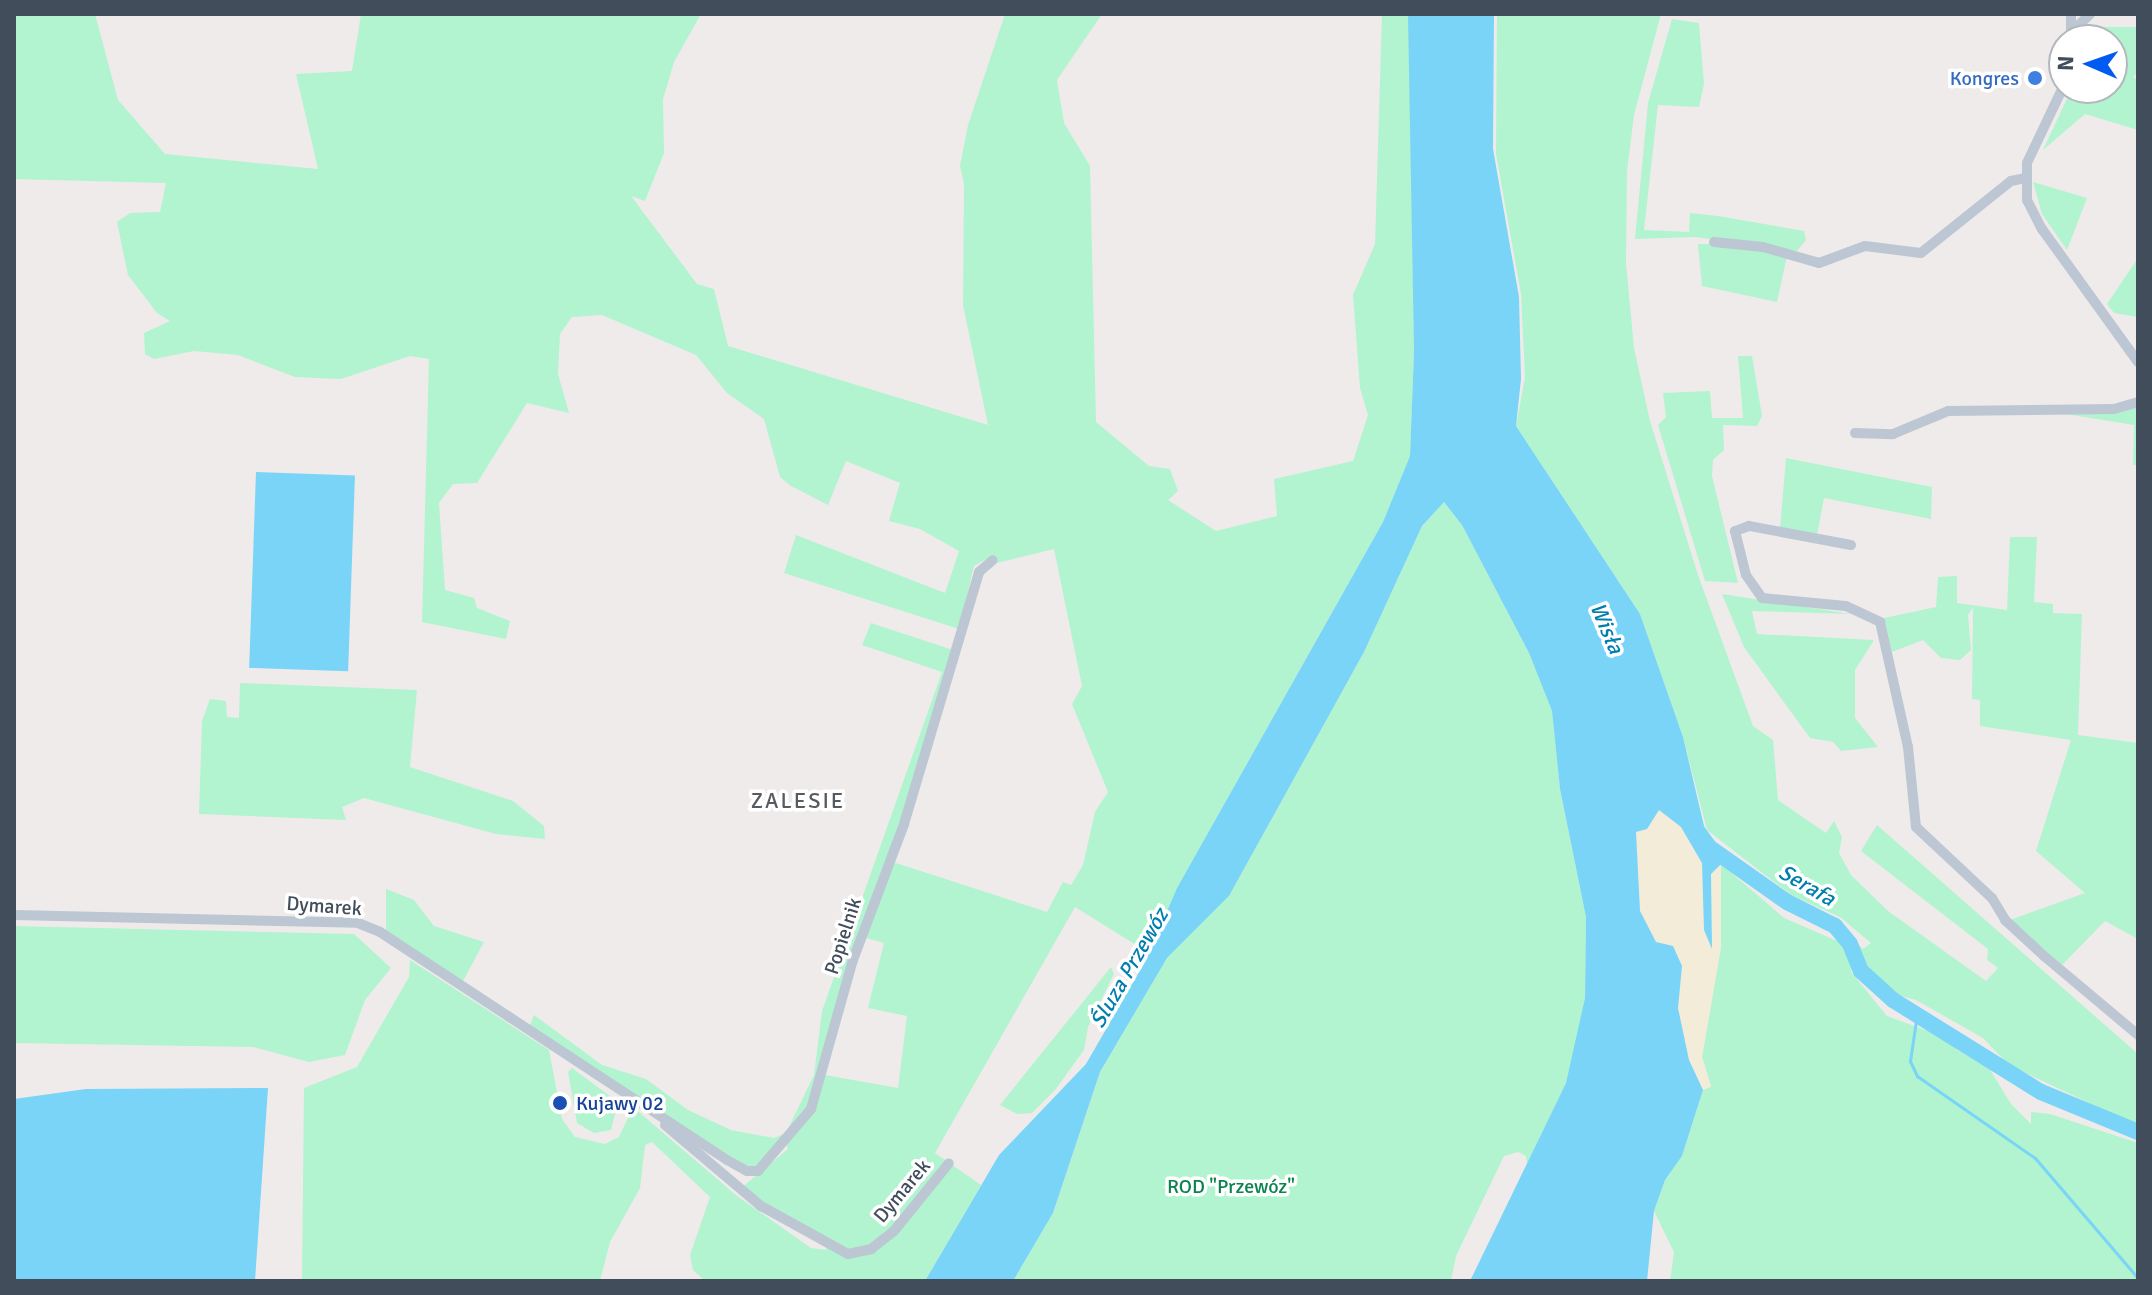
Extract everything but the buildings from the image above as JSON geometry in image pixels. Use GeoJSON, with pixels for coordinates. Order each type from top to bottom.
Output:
{"type":"FeatureCollection","features":[{"type":"Feature","properties":{"kind":"street"},"geometry":{"type":"LineString","coordinates":[[2055,104],[2031,152],[2025,178],[2034,215],[2138,362]]}},
{"type":"Feature","properties":{"kind":"street"},"geometry":{"type":"LineString","coordinates":[[1714,242],[1763,247],[1819,263],[1865,246],[1921,253],[2011,181],[2025,178]]}},
{"type":"Feature","properties":{"kind":"street"},"geometry":{"type":"LineString","coordinates":[[1855,433],[1893,434],[1948,411],[2114,409],[2138,402]]}},
{"type":"Feature","properties":{"kind":"street"},"geometry":{"type":"LineString","coordinates":[[1851,545],[1749,526],[1735,531],[1739,558],[1757,595],[1782,603],[1846,606],[1880,622],[1909,753],[1910,812],[1916,827],[1992,898],[2005,920],[2138,1035]]}},
{"type":"Feature","properties":{"kind":"street","name":"Popielnik"},"geometry":{"type":"LineString","coordinates":[[629,1096],[747,1171],[769,1164],[811,1109],[853,960],[904,824],[979,572],[993,560]]}},
{"type":"Feature","properties":{"kind":"street","name":"Dymarek"},"geometry":{"type":"LineString","coordinates":[[14,915],[358,923],[380,932],[629,1096]]}},
{"type":"Feature","properties":{"kind":"street","name":"Dymarek"},"geometry":{"type":"LineString","coordinates":[[646,1107],[709,1167],[761,1206],[848,1254],[883,1241],[949,1163]]}},
{"type":"Feature","properties":{"kind":"green space"},"geometry":{"type":"Polygon","coordinates":[[[14,14],[95,14],[118,100],[165,154],[318,169],[296,74],[352,71],[361,14],[701,14],[674,62],[663,99],[664,153],[645,201],[631,196],[697,284],[714,289],[728,346],[988,425],[963,305],[964,184],[960,166],[968,125],[1005,14],[1102,14],[1057,80],[1064,123],[1090,166],[1096,422],[1149,466],[1170,469],[1178,491],[1168,500],[1216,531],[1277,516],[1274,479],[1353,461],[1368,415],[1360,388],[1353,295],[1375,244],[1382,14],[1409,14],[1414,351],[1410,456],[1383,522],[1177,888],[1149,953],[1075,907],[935,1153],[981,1185],[925,1281],[705,1281],[693,1270],[690,1255],[710,1197],[652,1142],[645,1145],[640,1188],[610,1242],[600,1281],[302,1281],[304,1088],[357,1067],[409,977],[410,960],[549,1050],[562,1119],[575,1137],[605,1144],[619,1137],[633,1107],[737,1196],[811,1248],[826,1250],[828,1241],[741,1188],[788,1149],[785,1142],[761,1166],[749,1168],[529,1028],[534,1015],[602,1065],[646,1079],[688,1110],[731,1130],[774,1138],[786,1133],[814,1075],[822,1011],[942,672],[862,645],[871,623],[953,650],[894,842],[853,948],[825,1075],[898,1088],[907,1016],[868,1008],[884,943],[863,937],[893,862],[1047,912],[1063,882],[1071,885],[1083,865],[1095,812],[1108,792],[1072,704],[1082,686],[1054,549],[997,563],[993,555],[974,566],[959,629],[784,573],[796,535],[945,593],[959,551],[920,529],[889,521],[900,483],[846,461],[828,505],[791,486],[780,477],[764,419],[727,393],[696,355],[602,315],[572,317],[560,334],[558,374],[569,413],[527,403],[477,483],[453,484],[439,503],[445,590],[474,598],[477,608],[510,621],[506,639],[422,622],[429,359],[410,356],[341,379],[295,377],[238,355],[194,351],[154,359],[145,354],[144,333],[170,321],[157,313],[128,275],[117,222],[130,213],[160,212],[166,183],[14,179],[14,14]]]}},
{"type":"Feature","properties":{"kind":"green space"},"geometry":{"type":"Polygon","coordinates":[[[1497,14],[1661,14],[1634,115],[1627,171],[1626,263],[1634,348],[1650,421],[1698,575],[1753,726],[1773,740],[1778,800],[1826,833],[1834,821],[1842,837],[1839,853],[1851,875],[1888,911],[1986,981],[1998,968],[1987,960],[1988,949],[1861,851],[1877,825],[2138,1054],[2138,1126],[2009,1065],[1983,1038],[1916,1000],[1889,993],[1859,955],[1854,959],[1851,972],[1887,1016],[1950,1039],[1957,1050],[1989,1068],[2011,1104],[2031,1124],[2031,1112],[2050,1114],[2138,1143],[2138,1281],[1670,1281],[1674,1252],[1654,1211],[1665,1180],[1682,1156],[1703,1090],[1711,1086],[1702,1057],[1721,947],[1721,864],[1784,918],[1835,940],[1851,939],[1863,949],[1871,943],[1840,917],[1791,895],[1707,830],[1683,737],[1640,614],[1516,426],[1525,377],[1521,294],[1496,154],[1497,14]]]}},
{"type":"Feature","properties":{"kind":"green space"},"geometry":{"type":"Polygon","coordinates":[[[1672,19],[1699,23],[1704,84],[1699,107],[1658,105],[1644,230],[1689,232],[1690,213],[1718,216],[1804,231],[1806,240],[1797,251],[1695,237],[1635,239],[1648,103],[1672,19]]]}},
{"type":"Feature","properties":{"kind":"green space"},"geometry":{"type":"Polygon","coordinates":[[[2128,27],[2138,27],[2138,72],[2133,77],[2138,80],[2138,130],[2085,114],[2043,150],[2065,104],[2128,104],[2128,27]]]}},
{"type":"Feature","properties":{"kind":"green space"},"geometry":{"type":"Polygon","coordinates":[[[2033,182],[2087,198],[2067,250],[2042,214],[2033,182]]]}},
{"type":"Feature","properties":{"kind":"green space"},"geometry":{"type":"Polygon","coordinates":[[[1698,244],[1729,244],[1787,256],[1777,302],[1702,286],[1698,244]]]}},
{"type":"Feature","properties":{"kind":"green space"},"geometry":{"type":"Polygon","coordinates":[[[2138,258],[2138,317],[2114,313],[2107,304],[2138,258]]]}},
{"type":"Feature","properties":{"kind":"green space"},"geometry":{"type":"Polygon","coordinates":[[[1738,356],[1752,356],[1762,416],[1757,426],[1723,425],[1724,450],[1713,460],[1712,476],[1738,583],[1705,581],[1658,425],[1666,417],[1663,393],[1710,391],[1712,418],[1743,418],[1738,356]]]}},
{"type":"Feature","properties":{"kind":"green space"},"geometry":{"type":"Polygon","coordinates":[[[2138,407],[2138,465],[2133,465],[2134,425],[2053,412],[2138,407]]]}},
{"type":"Feature","properties":{"kind":"green space"},"geometry":{"type":"Polygon","coordinates":[[[1786,458],[1932,487],[1931,519],[1824,498],[1817,535],[1780,529],[1786,458]]]}},
{"type":"Feature","properties":{"kind":"green space","name":"ROD \"Przewóz\""},"geometry":{"type":"Polygon","coordinates":[[[1444,502],[1462,525],[1529,653],[1552,711],[1560,789],[1586,917],[1585,998],[1576,1043],[1566,1083],[1527,1164],[1526,1156],[1518,1152],[1504,1156],[1456,1256],[1451,1281],[1013,1281],[1053,1213],[1100,1072],[1167,958],[1229,896],[1364,652],[1422,526],[1444,502]]]}},
{"type":"Feature","properties":{"kind":"green space"},"geometry":{"type":"Polygon","coordinates":[[[2010,537],[2037,537],[2034,602],[2053,604],[2053,613],[2082,614],[2078,735],[2138,743],[2138,939],[2105,921],[2062,965],[2010,920],[2085,893],[2036,851],[2071,740],[1980,726],[1980,700],[1972,699],[1973,607],[1968,615],[1971,650],[1960,660],[1941,658],[1923,640],[1892,652],[1884,618],[1936,607],[1938,577],[1957,576],[1957,603],[2007,610],[2010,537]]]}},
{"type":"Feature","properties":{"kind":"green space"},"geometry":{"type":"Polygon","coordinates":[[[1722,594],[1851,614],[1752,611],[1757,634],[1874,640],[1855,670],[1855,718],[1878,747],[1841,751],[1833,742],[1810,738],[1744,647],[1722,594]]]}},
{"type":"Feature","properties":{"kind":"green space"},"geometry":{"type":"Polygon","coordinates":[[[240,683],[417,690],[410,767],[513,801],[544,826],[545,839],[496,834],[364,798],[342,807],[346,820],[199,814],[202,721],[210,699],[226,701],[227,717],[239,718],[240,683]]]}},
{"type":"Feature","properties":{"kind":"green space"},"geometry":{"type":"Polygon","coordinates":[[[386,889],[414,900],[434,926],[484,942],[463,981],[386,932],[386,889]]]}},
{"type":"Feature","properties":{"kind":"green space"},"geometry":{"type":"Polygon","coordinates":[[[14,926],[354,934],[391,968],[365,1000],[345,1055],[309,1062],[253,1047],[14,1043],[14,926]]]}},
{"type":"Feature","properties":{"kind":"green space"},"geometry":{"type":"Polygon","coordinates":[[[1111,967],[1114,974],[1088,1027],[1084,1050],[1055,1090],[1032,1113],[1017,1114],[1000,1105],[1111,967]]]}},
{"type":"Feature","properties":{"kind":"green space"},"geometry":{"type":"Polygon","coordinates":[[[572,1068],[618,1102],[611,1130],[594,1133],[577,1123],[568,1072],[572,1068]]]}},
{"type":"Feature","properties":{"kind":"sand"},"geometry":{"type":"Polygon","coordinates":[[[1659,810],[1681,827],[1702,863],[1704,930],[1712,947],[1711,873],[1721,864],[1721,947],[1702,1057],[1711,1087],[1703,1090],[1689,1060],[1678,1008],[1682,966],[1656,942],[1640,911],[1636,832],[1647,829],[1659,810]]]}},
{"type":"Feature","properties":{"kind":"water","name":"Wisła"},"geometry":{"type":"Polygon","coordinates":[[[1408,14],[1494,14],[1493,149],[1519,297],[1521,379],[1516,426],[1640,614],[1683,737],[1709,847],[1721,864],[1711,874],[1712,949],[1704,930],[1702,863],[1681,827],[1659,810],[1647,829],[1636,832],[1640,911],[1656,942],[1673,946],[1682,966],[1678,1008],[1689,1060],[1703,1090],[1682,1156],[1665,1180],[1654,1211],[1647,1281],[1470,1281],[1566,1083],[1585,998],[1586,917],[1560,789],[1552,711],[1529,653],[1462,525],[1444,502],[1422,526],[1364,652],[1229,896],[1167,958],[1100,1072],[1053,1213],[1013,1281],[925,1281],[999,1155],[1086,1064],[1146,960],[1177,888],[1383,522],[1410,456],[1414,351],[1408,14]]]}},
{"type":"Feature","properties":{"kind":"water"},"geometry":{"type":"Polygon","coordinates":[[[256,472],[355,475],[348,671],[249,668],[256,472]]]}},
{"type":"Feature","properties":{"kind":"water"},"geometry":{"type":"Polygon","coordinates":[[[268,1088],[255,1281],[14,1281],[14,1099],[86,1089],[268,1088]]]}},
{"type":"Feature","properties":{"kind":"waterway","name":"Serafa"},"geometry":{"type":"LineString","coordinates":[[1696,829],[1709,847],[1787,902],[1835,926],[1850,944],[1861,971],[1893,1000],[2041,1092],[2138,1132]]}},
{"type":"Feature","properties":{"kind":"waterway"},"geometry":{"type":"LineString","coordinates":[[1917,1014],[1910,1061],[1917,1076],[2035,1158],[2138,1278]]}},
{"type":"Feature","properties":{"kind":"place","name":"Kongres"},"geometry":{"type":"Point","coordinates":[2035,78]}},
{"type":"Feature","properties":{"kind":"place","name":"Kujawy 02"},"geometry":{"type":"Point","coordinates":[560,1103]}},
{"type":"Feature","properties":{"kind":"district","name":"ZALESIE"},"geometry":{"type":"Point","coordinates":[798,801]}},
{"type":"Feature","properties":{"kind":"water label","name":"Śluza Przewóz"},"geometry":{"type":"Point","coordinates":[1129,968]}}]}
